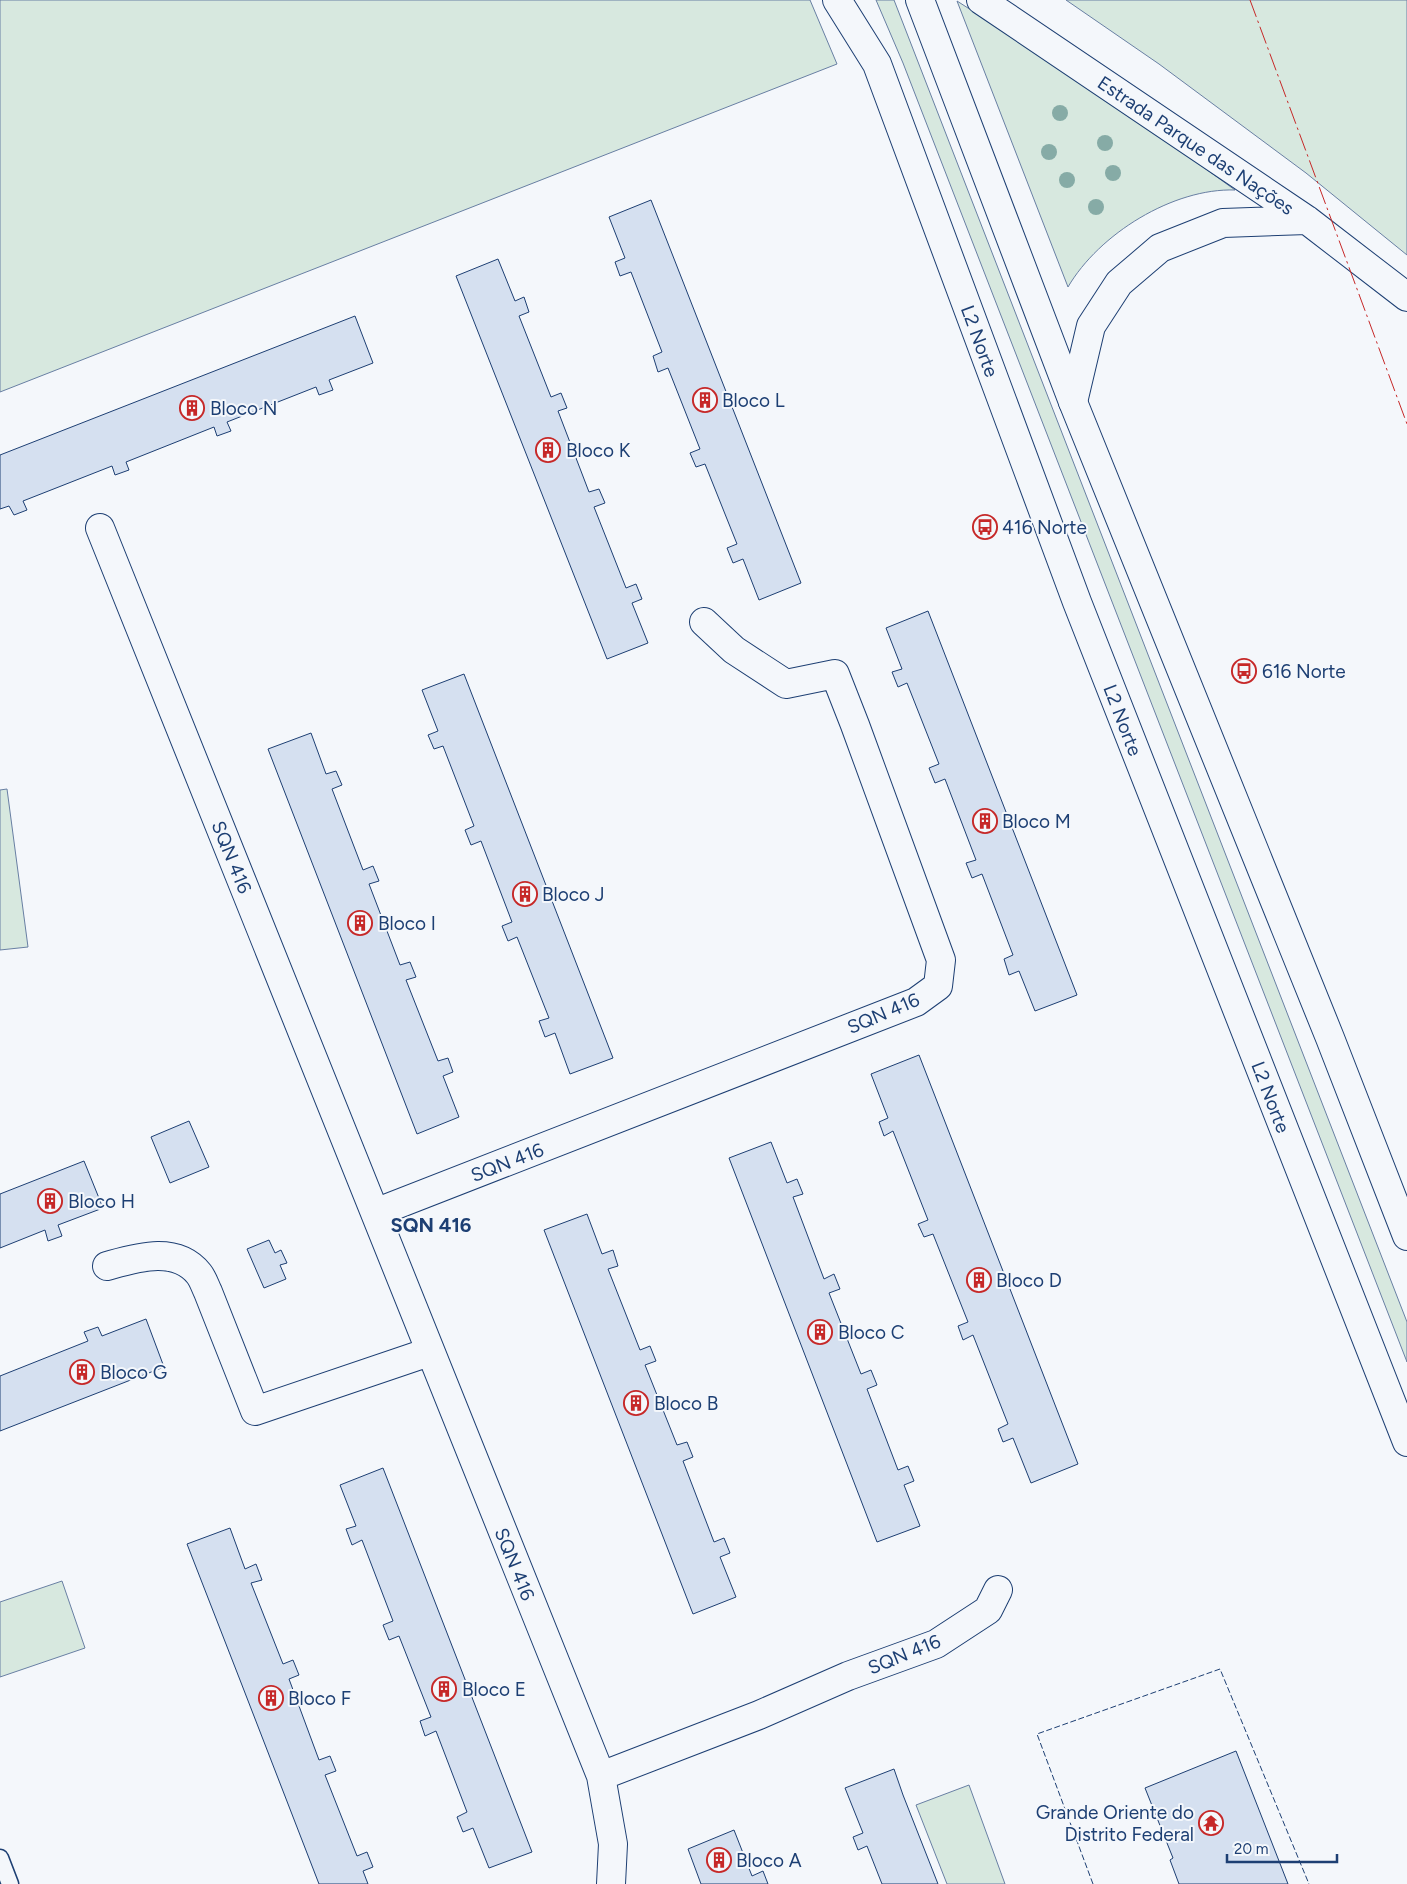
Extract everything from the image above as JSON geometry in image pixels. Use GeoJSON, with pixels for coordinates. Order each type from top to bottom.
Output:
{"type":"FeatureCollection","features":[{"type":"Feature","properties":{"kind":"main road","name":"L2 Norte"},"geometry":{"type":"LineString","coordinates":[[837,0],[877,64],[1077,602],[1407,1442]]}},
{"type":"Feature","properties":{"kind":"main road"},"geometry":{"type":"LineString","coordinates":[[920,0],[1073,402],[1330,1038],[1407,1236]]}},
{"type":"Feature","properties":{"kind":"main road","name":"Estrada Parque das Nações"},"geometry":{"type":"LineString","coordinates":[[981,0],[1307,220],[1407,297]]}},
{"type":"Feature","properties":{"kind":"main road"},"geometry":{"type":"LineString","coordinates":[[1073,402],[1090,326],[1119,284],[1160,248],[1223,223],[1307,220]]}},
{"type":"Feature","properties":{"kind":"main road","name":"SQN 416"},"geometry":{"type":"LineString","coordinates":[[100,528],[429,1352],[601,1776],[613,1844],[611,1883]]}},
{"type":"Feature","properties":{"kind":"main road","name":"SQN 416"},"geometry":{"type":"LineString","coordinates":[[375,1213],[916,1002],[938,986],[941,960],[856,725],[835,674],[786,684],[734,650],[704,622]]}},
{"type":"Feature","properties":{"kind":"main road"},"geometry":{"type":"LineString","coordinates":[[107,1266],[145,1256],[170,1256],[186,1264],[198,1274],[208,1292],[255,1411],[429,1352]]}},
{"type":"Feature","properties":{"kind":"main road","name":"SQN 416"},"geometry":{"type":"LineString","coordinates":[[601,1776],[759,1715],[848,1676],[936,1644],[988,1610],[998,1590]]}},
{"type":"Feature","properties":{"kind":"lane"},"geometry":{"type":"LineString","coordinates":[[0,1858],[10,1884]]}},
{"type":"Feature","properties":{"kind":"shaded area"},"geometry":{"type":"Polygon","coordinates":[[[0,0],[810,0],[837,64],[0,392],[0,0]]]}},
{"type":"Feature","properties":{"kind":"shaded area"},"geometry":{"type":"Polygon","coordinates":[[[876,0],[894,0],[1407,1322],[1407,1362],[903,63],[876,0]]]}},
{"type":"Feature","properties":{"kind":"shaded area"},"geometry":{"type":"Polygon","coordinates":[[[1066,0],[1407,0],[1407,255],[1306,173],[1159,64],[1066,0]]]}},
{"type":"Feature","properties":{"kind":"shaded area"},"geometry":{"type":"Polygon","coordinates":[[[957,1],[1098,91],[1235,190],[1211,191],[1187,197],[1163,206],[1140,218],[1118,232],[1098,249],[1068,287],[957,1]]]}},
{"type":"Feature","properties":{"kind":"shaded area"},"geometry":{"type":"Polygon","coordinates":[[[7,789],[28,947],[0,950],[0,790],[7,789]]]}},
{"type":"Feature","properties":{"kind":"shaded area"},"geometry":{"type":"Polygon","coordinates":[[[62,1581],[85,1648],[0,1677],[0,1602],[62,1581]]]}},
{"type":"Feature","properties":{"kind":"shaded area"},"geometry":{"type":"Polygon","coordinates":[[[969,1785],[1005,1884],[947,1884],[916,1805],[969,1785]]]}},
{"type":"Feature","properties":{"kind":"building","name":"Bloco L"},"geometry":{"type":"Polygon","coordinates":[[[651,200],[801,583],[759,600],[743,559],[733,563],[727,548],[737,544],[705,464],[696,467],[690,453],[700,449],[668,368],[658,372],[653,356],[662,352],[631,272],[620,276],[615,262],[625,258],[609,217],[651,200]]]}},
{"type":"Feature","properties":{"kind":"building","name":"Bloco K"},"geometry":{"type":"Polygon","coordinates":[[[498,259],[515,301],[524,297],[529,312],[519,316],[551,397],[561,393],[567,408],[558,411],[589,492],[599,489],[605,503],[594,507],[626,588],[636,584],[642,599],[632,603],[648,643],[607,659],[456,276],[498,259]]]}},
{"type":"Feature","properties":{"kind":"building","name":"Bloco N"},"geometry":{"type":"Polygon","coordinates":[[[355,316],[373,363],[329,380],[333,390],[319,395],[316,387],[227,422],[231,431],[217,436],[214,427],[126,462],[129,470],[115,475],[112,466],[23,501],[27,510],[14,515],[9,506],[0,509],[0,455],[355,316]]]}},
{"type":"Feature","properties":{"kind":"building","name":"Bloco M"},"geometry":{"type":"Polygon","coordinates":[[[928,611],[1077,995],[1035,1011],[1019,971],[1009,975],[1004,959],[1013,955],[982,874],[972,878],[966,863],[976,860],[945,779],[935,783],[929,768],[939,764],[907,683],[898,687],[892,672],[902,669],[886,628],[928,611]]]}},
{"type":"Feature","properties":{"kind":"building","name":"Bloco J"},"geometry":{"type":"Polygon","coordinates":[[[464,674],[613,1058],[570,1074],[555,1033],[545,1037],[539,1021],[549,1018],[517,937],[508,941],[502,926],[512,922],[481,841],[471,845],[465,830],[474,826],[443,746],[434,749],[428,735],[438,731],[422,690],[464,674]]]}},
{"type":"Feature","properties":{"kind":"building","name":"Bloco I"},"geometry":{"type":"Polygon","coordinates":[[[311,733],[326,774],[336,771],[342,785],[332,789],[363,870],[373,866],[379,881],[369,884],[400,965],[410,962],[416,977],[406,980],[438,1061],[448,1058],[453,1072],[443,1076],[459,1117],[417,1134],[268,749],[311,733]]]}},
{"type":"Feature","properties":{"kind":"building","name":"Bloco D"},"geometry":{"type":"Polygon","coordinates":[[[919,1055],[1078,1464],[1031,1483],[1013,1438],[1003,1442],[998,1429],[1008,1424],[973,1335],[963,1340],[958,1326],[968,1322],[933,1234],[924,1237],[918,1224],[928,1220],[893,1131],[884,1136],[879,1122],[888,1118],[871,1074],[919,1055]]]}},
{"type":"Feature","properties":{"kind":"building"},"geometry":{"type":"Polygon","coordinates":[[[189,1121],[209,1167],[170,1183],[151,1137],[189,1121]]]}},
{"type":"Feature","properties":{"kind":"building","name":"Bloco C"},"geometry":{"type":"Polygon","coordinates":[[[771,1142],[787,1183],[797,1179],[803,1194],[793,1197],[824,1279],[834,1274],[840,1289],[829,1293],[861,1374],[871,1370],[877,1385],[867,1389],[898,1470],[908,1466],[914,1481],[904,1485],[920,1526],[877,1542],[729,1158],[771,1142]]]}},
{"type":"Feature","properties":{"kind":"building","name":"Bloco H"},"geometry":{"type":"Polygon","coordinates":[[[84,1161],[103,1208],[58,1225],[62,1236],[48,1241],[45,1230],[0,1248],[0,1194],[84,1161]]]}},
{"type":"Feature","properties":{"kind":"building","name":"Bloco B"},"geometry":{"type":"Polygon","coordinates":[[[587,1214],[602,1254],[613,1250],[618,1266],[608,1269],[640,1350],[650,1346],[656,1361],[645,1365],[677,1445],[687,1442],[693,1457],[683,1461],[714,1542],[724,1538],[730,1553],[720,1557],[736,1597],[693,1614],[544,1230],[587,1214]]]}},
{"type":"Feature","properties":{"kind":"building"},"geometry":{"type":"Polygon","coordinates":[[[269,1240],[275,1253],[281,1250],[287,1263],[280,1265],[286,1279],[264,1288],[247,1249],[269,1240]]]}},
{"type":"Feature","properties":{"kind":"building","name":"Bloco G"},"geometry":{"type":"Polygon","coordinates":[[[146,1319],[164,1367],[0,1431],[0,1376],[88,1341],[84,1332],[98,1327],[102,1336],[146,1319]]]}},
{"type":"Feature","properties":{"kind":"building","name":"Bloco E"},"geometry":{"type":"Polygon","coordinates":[[[383,1468],[532,1852],[489,1868],[473,1828],[463,1832],[457,1817],[467,1812],[436,1731],[425,1736],[420,1721],[431,1717],[399,1636],[389,1640],[383,1625],[393,1621],[362,1540],[352,1545],[346,1529],[356,1526],[340,1485],[383,1468]]]}},
{"type":"Feature","properties":{"kind":"building","name":"Bloco F"},"geometry":{"type":"Polygon","coordinates":[[[230,1528],[245,1569],[256,1564],[262,1580],[251,1583],[283,1664],[293,1660],[299,1675],[289,1679],[319,1760],[330,1756],[336,1771],[325,1775],[357,1856],[367,1852],[373,1867],[363,1871],[368,1884],[319,1884],[187,1544],[230,1528]]]}},
{"type":"Feature","properties":{"kind":"building","name":"Grande Oriente do Distrito Federal"},"geometry":{"type":"Polygon","coordinates":[[[1236,1751],[1288,1884],[1179,1884],[1170,1860],[1173,1858],[1145,1788],[1236,1751]]]}},
{"type":"Feature","properties":{"kind":"building"},"geometry":{"type":"Polygon","coordinates":[[[894,1769],[938,1884],[882,1884],[867,1846],[858,1850],[853,1837],[863,1833],[845,1788],[894,1769]]]}},
{"type":"Feature","properties":{"kind":"building","name":"Bloco A"},"geometry":{"type":"Polygon","coordinates":[[[734,1830],[752,1876],[763,1871],[768,1884],[701,1884],[688,1849],[734,1830]]]}},
{"type":"Feature","properties":{"kind":"fence"},"geometry":{"type":"LineString","coordinates":[[1093,1884],[1037,1734],[1220,1669],[1309,1884]]}},
{"type":"Feature","properties":{"kind":"power"},"geometry":{"type":"LineString","coordinates":[[1250,0],[1407,424]]}},
{"type":"Feature","properties":{"kind":"place","name":"Bloco L"},"geometry":{"type":"Point","coordinates":[705,400]}},
{"type":"Feature","properties":{"kind":"place","name":"Bloco N"},"geometry":{"type":"Point","coordinates":[192,408]}},
{"type":"Feature","properties":{"kind":"place","name":"Bloco K"},"geometry":{"type":"Point","coordinates":[548,450]}},
{"type":"Feature","properties":{"kind":"place","name":"416 Norte"},"geometry":{"type":"Point","coordinates":[985,527]}},
{"type":"Feature","properties":{"kind":"place","name":"616 Norte"},"geometry":{"type":"Point","coordinates":[1244,671]}},
{"type":"Feature","properties":{"kind":"place","name":"Bloco M"},"geometry":{"type":"Point","coordinates":[985,821]}},
{"type":"Feature","properties":{"kind":"place","name":"Bloco J"},"geometry":{"type":"Point","coordinates":[525,894]}},
{"type":"Feature","properties":{"kind":"place","name":"Bloco I"},"geometry":{"type":"Point","coordinates":[360,923]}},
{"type":"Feature","properties":{"kind":"place","name":"Bloco H"},"geometry":{"type":"Point","coordinates":[50,1201]}},
{"type":"Feature","properties":{"kind":"place","name":"Bloco D"},"geometry":{"type":"Point","coordinates":[979,1280]}},
{"type":"Feature","properties":{"kind":"place","name":"Bloco C"},"geometry":{"type":"Point","coordinates":[820,1332]}},
{"type":"Feature","properties":{"kind":"place","name":"Bloco G"},"geometry":{"type":"Point","coordinates":[82,1372]}},
{"type":"Feature","properties":{"kind":"place","name":"Bloco B"},"geometry":{"type":"Point","coordinates":[636,1403]}},
{"type":"Feature","properties":{"kind":"place","name":"Bloco E"},"geometry":{"type":"Point","coordinates":[444,1689]}},
{"type":"Feature","properties":{"kind":"place","name":"Bloco F"},"geometry":{"type":"Point","coordinates":[271,1698]}},
{"type":"Feature","properties":{"kind":"place","name":"Grande Oriente do Distrito Federal"},"geometry":{"type":"Point","coordinates":[1211,1823]}},
{"type":"Feature","properties":{"kind":"place","name":"Bloco A"},"geometry":{"type":"Point","coordinates":[719,1860]}},
{"type":"Feature","properties":{"kind":"district","name":"SQN 416"},"geometry":{"type":"Point","coordinates":[431,1225]}}]}
